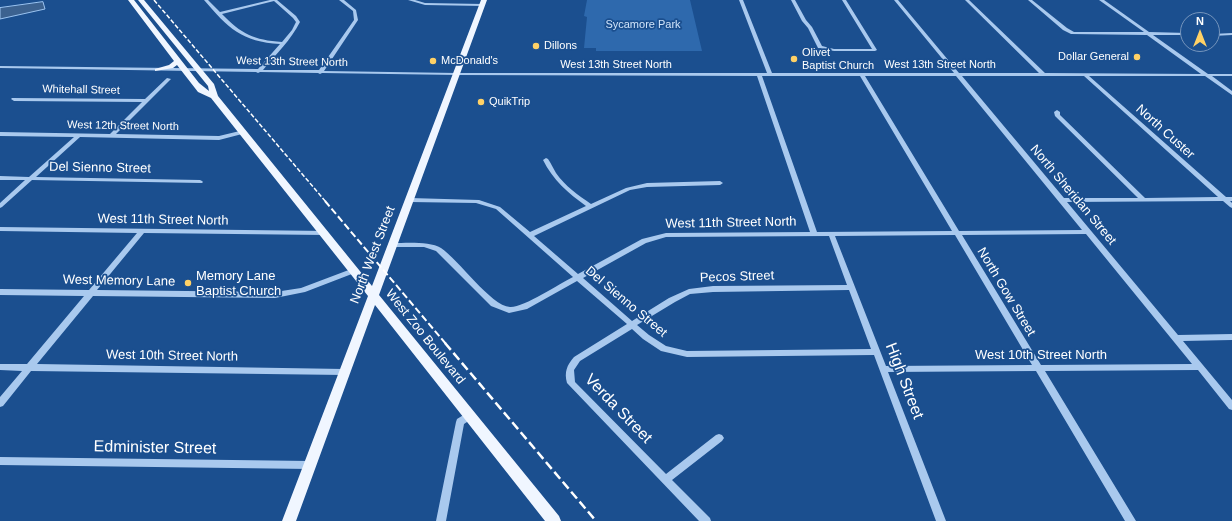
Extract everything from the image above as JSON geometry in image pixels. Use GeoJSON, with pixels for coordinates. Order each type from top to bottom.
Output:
{"type":"FeatureCollection","features":[{"type":"Feature","properties":{"kind":"main road","name":"West Zoo Boulevard"},"geometry":{"type":"LineString","coordinates":[[131,0],[201,90],[214,96]]}},
{"type":"Feature","properties":{"kind":"main road","name":"West Zoo Boulevard"},"geometry":{"type":"LineString","coordinates":[[141,0],[197,71],[211,86],[214,96],[554,521]]}},
{"type":"Feature","properties":{"kind":"main road","name":"North West Street"},"geometry":{"type":"LineString","coordinates":[[289,521],[483,2]]}},
{"type":"Feature","properties":{"kind":"main road"},"geometry":{"type":"LineString","coordinates":[[157,70],[173,67],[179,62]]}},
{"type":"Feature","properties":{"kind":"street"},"geometry":{"type":"LineString","coordinates":[[206,0],[243,36],[262,42],[284,43]]}},
{"type":"Feature","properties":{"kind":"street"},"geometry":{"type":"LineString","coordinates":[[220,13],[275,0],[295,17],[298,22],[294,30],[258,72]]}},
{"type":"Feature","properties":{"kind":"street"},"geometry":{"type":"LineString","coordinates":[[320,73],[356,20],[355,11],[341,0]]}},
{"type":"Feature","properties":{"kind":"street"},"geometry":{"type":"LineString","coordinates":[[410,0],[425,4],[483,2]]}},
{"type":"Feature","properties":{"kind":"street"},"geometry":{"type":"LineString","coordinates":[[741,0],[770,75]]}},
{"type":"Feature","properties":{"kind":"street"},"geometry":{"type":"LineString","coordinates":[[793,0],[821,48],[875,50],[844,0]]}},
{"type":"Feature","properties":{"kind":"street","name":"North Sheridan Street"},"geometry":{"type":"LineString","coordinates":[[896,0],[1232,406]]}},
{"type":"Feature","properties":{"kind":"street"},"geometry":{"type":"LineString","coordinates":[[967,0],[1044,75]]}},
{"type":"Feature","properties":{"kind":"street"},"geometry":{"type":"LineString","coordinates":[[1030,0],[1068,31],[1077,33],[1105,34],[1180,34]]}},
{"type":"Feature","properties":{"kind":"street"},"geometry":{"type":"LineString","coordinates":[[1101,0],[1232,93]]}},
{"type":"Feature","properties":{"kind":"street"},"geometry":{"type":"LineString","coordinates":[[1220,34],[1232,34]]}},
{"type":"Feature","properties":{"kind":"street","name":"West 13th Street North"},"geometry":{"type":"LineString","coordinates":[[0,68],[457,74],[1232,75]]}},
{"type":"Feature","properties":{"kind":"street"},"geometry":{"type":"LineString","coordinates":[[759,75],[814,233]]}},
{"type":"Feature","properties":{"kind":"street","name":"North Gow Street"},"geometry":{"type":"LineString","coordinates":[[862,75],[1131,521]]}},
{"type":"Feature","properties":{"kind":"street","name":"North Custer"},"geometry":{"type":"LineString","coordinates":[[1085,75],[1232,206]]}},
{"type":"Feature","properties":{"kind":"street"},"geometry":{"type":"LineString","coordinates":[[111,136],[169,80]]}},
{"type":"Feature","properties":{"kind":"street","name":"Whitehall Street"},"geometry":{"type":"LineString","coordinates":[[14,99],[147,101]]}},
{"type":"Feature","properties":{"kind":"street"},"geometry":{"type":"LineString","coordinates":[[1057,112],[1057,115],[1143,199]]}},
{"type":"Feature","properties":{"kind":"street","name":"West 12th Street North"},"geometry":{"type":"LineString","coordinates":[[0,134],[219,138],[244,132]]}},
{"type":"Feature","properties":{"kind":"street"},"geometry":{"type":"LineString","coordinates":[[0,206],[78,136]]}},
{"type":"Feature","properties":{"kind":"street"},"geometry":{"type":"LineString","coordinates":[[546,160],[554,176],[561,184],[590,206]]}},
{"type":"Feature","properties":{"kind":"street","name":"Del Sienno Street"},"geometry":{"type":"LineString","coordinates":[[0,178],[200,182]]}},
{"type":"Feature","properties":{"kind":"street"},"geometry":{"type":"LineString","coordinates":[[530,236],[619,192],[647,185],[720,184]]}},
{"type":"Feature","properties":{"kind":"street"},"geometry":{"type":"LineString","coordinates":[[1061,200],[1232,198]]}},
{"type":"Feature","properties":{"kind":"street","name":"Del Sienno Street"},"geometry":{"type":"LineString","coordinates":[[410,200],[460,200],[484,202],[498,208],[646,338],[664,348],[687,354],[876,352]]}},
{"type":"Feature","properties":{"kind":"street","name":"West 11th Street North"},"geometry":{"type":"LineString","coordinates":[[0,229],[141,232],[325,233]]}},
{"type":"Feature","properties":{"kind":"street"},"geometry":{"type":"LineString","coordinates":[[0,403],[141,232]]}},
{"type":"Feature","properties":{"kind":"street","name":"West 11th Street North"},"geometry":{"type":"LineString","coordinates":[[393,245],[424,245],[438,249],[494,304],[506,309],[524,307],[644,241],[666,235],[1087,232]]}},
{"type":"Feature","properties":{"kind":"street","name":"High Street"},"geometry":{"type":"LineString","coordinates":[[831,233],[941,521]]}},
{"type":"Feature","properties":{"kind":"street","name":"West Memory Lane"},"geometry":{"type":"LineString","coordinates":[[0,292],[275,295],[302,290],[354,270]]}},
{"type":"Feature","properties":{"kind":"street","name":"Pecos Street"},"geometry":{"type":"LineString","coordinates":[[632,325],[681,295],[699,290],[851,287]]}},
{"type":"Feature","properties":{"kind":"street","name":"Verda Street"},"geometry":{"type":"LineString","coordinates":[[632,325],[577,359],[572,364],[569,376],[571,383],[706,521]]}},
{"type":"Feature","properties":{"kind":"street"},"geometry":{"type":"LineString","coordinates":[[1176,338],[1232,337]]}},
{"type":"Feature","properties":{"kind":"street","name":"West 10th Street North"},"geometry":{"type":"LineString","coordinates":[[0,367],[344,372]]}},
{"type":"Feature","properties":{"kind":"street","name":"West 10th Street North"},"geometry":{"type":"LineString","coordinates":[[883,368],[1200,367]]}},
{"type":"Feature","properties":{"kind":"street"},"geometry":{"type":"LineString","coordinates":[[441,521],[460,422],[470,415]]}},
{"type":"Feature","properties":{"kind":"street"},"geometry":{"type":"LineString","coordinates":[[665,480],[719,438]]}},
{"type":"Feature","properties":{"kind":"street","name":"Edminister Street"},"geometry":{"type":"LineString","coordinates":[[0,461],[310,465]]}},
{"type":"Feature","properties":{"kind":"green space","name":"Sycamore Park"},"geometry":{"type":"Polygon","coordinates":[[[587,0],[690,0],[702,51],[596,51],[596,48],[584,48],[587,17],[584,16],[587,0]]]}},
{"type":"Feature","properties":{"kind":"shaded area"},"geometry":{"type":"Polygon","coordinates":[[[43,2],[45,9],[0,19],[0,8],[43,2]]]}},
{"type":"Feature","properties":{"kind":"railway"},"geometry":{"type":"LineString","coordinates":[[154,0],[326,202]]}},
{"type":"Feature","properties":{"kind":"railway"},"geometry":{"type":"LineString","coordinates":[[325,201],[446,344]]}},
{"type":"Feature","properties":{"kind":"railway"},"geometry":{"type":"LineString","coordinates":[[445,343],[596,521]]}},
{"type":"Feature","properties":{"kind":"place","name":"Dillons"},"geometry":{"type":"Point","coordinates":[536,46]}},
{"type":"Feature","properties":{"kind":"place","name":"Dollar General"},"geometry":{"type":"Point","coordinates":[1137,57]}},
{"type":"Feature","properties":{"kind":"place","name":"Olivet Baptist Church"},"geometry":{"type":"Point","coordinates":[794,59]}},
{"type":"Feature","properties":{"kind":"place","name":"McDonald's"},"geometry":{"type":"Point","coordinates":[433,61]}},
{"type":"Feature","properties":{"kind":"place","name":"QuikTrip"},"geometry":{"type":"Point","coordinates":[481,102]}},
{"type":"Feature","properties":{"kind":"place","name":"Memory Lane Baptist Church"},"geometry":{"type":"Point","coordinates":[188,283]}}]}
